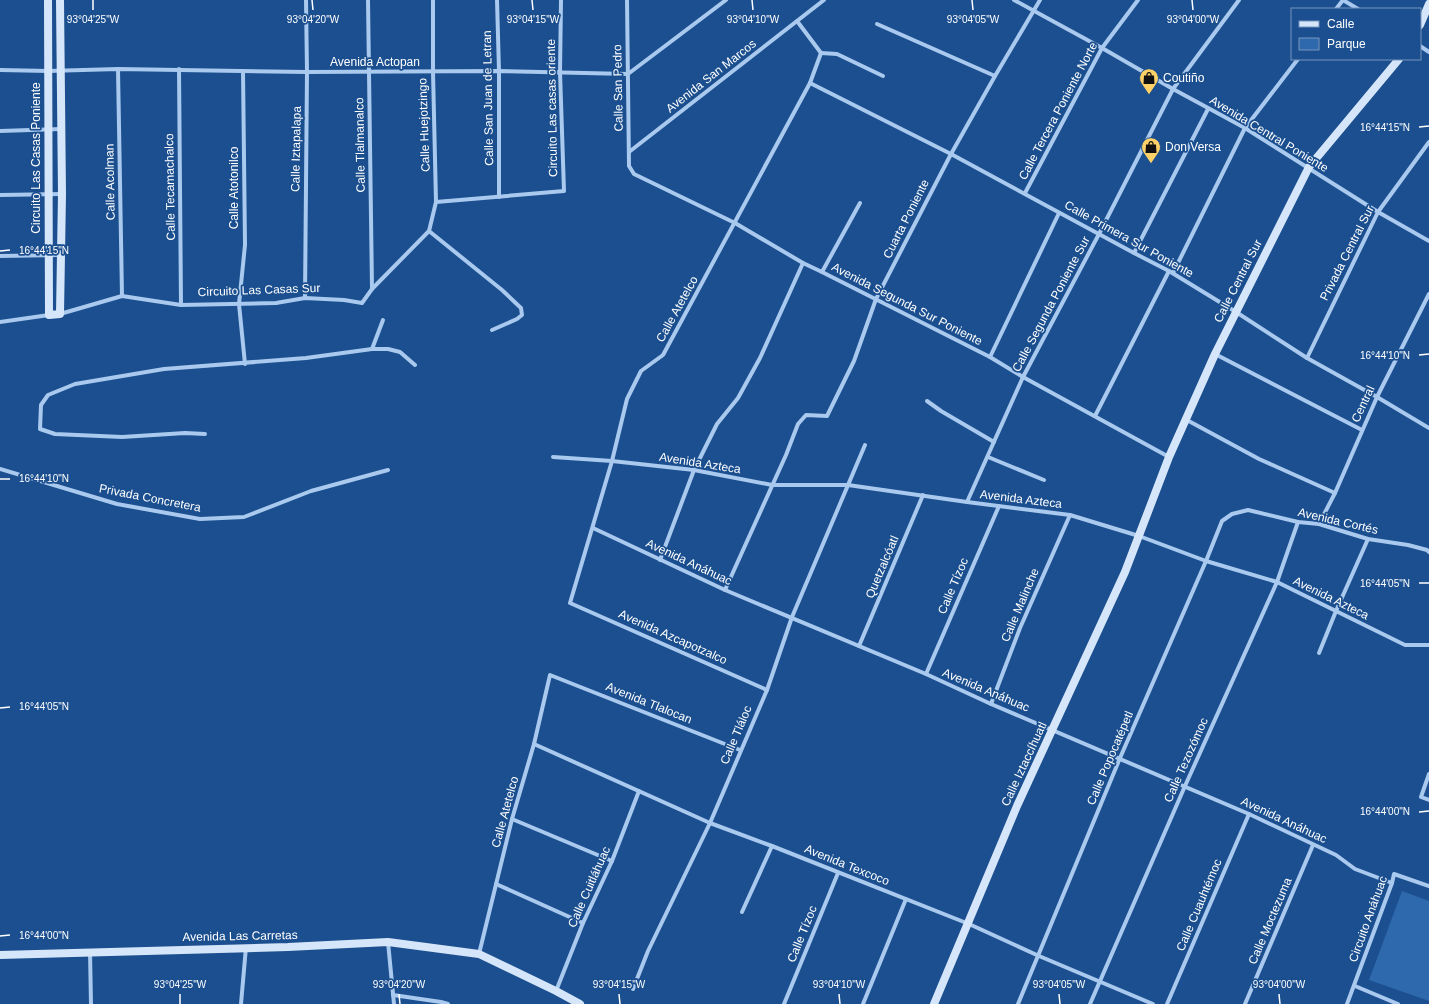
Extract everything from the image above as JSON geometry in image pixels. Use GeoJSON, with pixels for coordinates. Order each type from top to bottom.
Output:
{"type":"FeatureCollection","features":[{"type":"Feature","properties":{"kind":"street","name":"Circuito Las Casas Poniente"},"geometry":{"type":"LineString","coordinates":[[48,0],[49,315]]}},
{"type":"Feature","properties":{"kind":"street","name":"Circuito Las Casas Poniente"},"geometry":{"type":"LineString","coordinates":[[60,0],[62,194],[60,314]]}},
{"type":"Feature","properties":{"kind":"street","name":"Calle Iztapalapa"},"geometry":{"type":"LineString","coordinates":[[305,298],[307,72],[306,0]]}},
{"type":"Feature","properties":{"kind":"street","name":"Calle Tlalmanalco"},"geometry":{"type":"LineString","coordinates":[[368,0],[372,289]]}},
{"type":"Feature","properties":{"kind":"street","name":"Calle Huejotzingo"},"geometry":{"type":"LineString","coordinates":[[433,0],[432,72],[436,202]]}},
{"type":"Feature","properties":{"kind":"street","name":"Calle San Juan de Letran"},"geometry":{"type":"LineString","coordinates":[[497,0],[499,71],[499,197]]}},
{"type":"Feature","properties":{"kind":"street","name":"Circuito Las casas oriente"},"geometry":{"type":"LineString","coordinates":[[499,197],[564,191],[560,72],[561,0]]}},
{"type":"Feature","properties":{"kind":"street","name":"Calle San Pedro"},"geometry":{"type":"LineString","coordinates":[[627,0],[629,166],[634,174]]}},
{"type":"Feature","properties":{"kind":"street"},"geometry":{"type":"LineString","coordinates":[[628,74],[726,0]]}},
{"type":"Feature","properties":{"kind":"street","name":"Avenida San Marcos"},"geometry":{"type":"LineString","coordinates":[[629,152],[824,0]]}},
{"type":"Feature","properties":{"kind":"street","name":"Avenida Central Poniente"},"geometry":{"type":"LineString","coordinates":[[1014,0],[1102,48],[1208,109],[1245,128],[1309,167],[1378,212],[1429,242]]}},
{"type":"Feature","properties":{"kind":"street","name":"Cuarta Poniente"},"geometry":{"type":"LineString","coordinates":[[772,485],[798,424],[806,415],[827,416],[854,360],[876,299],[951,154],[1040,0]]}},
{"type":"Feature","properties":{"kind":"street","name":"Calle Tercera Poniente Norte"},"geometry":{"type":"LineString","coordinates":[[1025,193],[1102,48],[1138,0]]}},
{"type":"Feature","properties":{"kind":"street","name":"Calle Segunda Poniente Sur"},"geometry":{"type":"LineString","coordinates":[[967,502],[1023,377],[1099,234],[1172,89],[1239,0]]}},
{"type":"Feature","properties":{"kind":"street"},"geometry":{"type":"LineString","coordinates":[[1337,8],[1343,0],[1356,8]]}},
{"type":"Feature","properties":{"kind":"street"},"geometry":{"type":"LineString","coordinates":[[1421,23],[1429,4]]}},
{"type":"Feature","properties":{"kind":"street"},"geometry":{"type":"LineString","coordinates":[[797,21],[821,53],[837,54],[883,76]]}},
{"type":"Feature","properties":{"kind":"street"},"geometry":{"type":"LineString","coordinates":[[877,24],[995,76]]}},
{"type":"Feature","properties":{"kind":"street","name":"Calle Atetelco"},"geometry":{"type":"LineString","coordinates":[[570,603],[612,461],[627,399],[641,371],[663,355],[810,83],[821,53]]}},
{"type":"Feature","properties":{"kind":"street"},"geometry":{"type":"LineString","coordinates":[[1095,416],[1245,128],[1297,60]]}},
{"type":"Feature","properties":{"kind":"street","name":"Calle Central Sur"},"geometry":{"type":"LineString","coordinates":[[1139,536],[1185,419],[1215,354],[1309,167],[1398,60]]}},
{"type":"Feature","properties":{"kind":"street","name":"Calle Acolman"},"geometry":{"type":"LineString","coordinates":[[118,69],[122,296]]}},
{"type":"Feature","properties":{"kind":"street","name":"Avenida Actopan"},"geometry":{"type":"LineString","coordinates":[[0,70],[48,71],[179,69],[307,72],[499,71],[628,74]]}},
{"type":"Feature","properties":{"kind":"street","name":"Calle Tecamachalco"},"geometry":{"type":"LineString","coordinates":[[179,69],[181,305]]}},
{"type":"Feature","properties":{"kind":"street","name":"Calle Atotonilco"},"geometry":{"type":"LineString","coordinates":[[243,71],[244,245],[239,304],[245,364]]}},
{"type":"Feature","properties":{"kind":"street","name":"Calle Primera Sur Poniente"},"geometry":{"type":"LineString","coordinates":[[810,83],[951,154],[1171,272],[1306,358],[1377,397],[1429,428]]}},
{"type":"Feature","properties":{"kind":"street"},"geometry":{"type":"LineString","coordinates":[[1134,253],[1208,109]]}},
{"type":"Feature","properties":{"kind":"street"},"geometry":{"type":"LineString","coordinates":[[0,131],[61,129]]}},
{"type":"Feature","properties":{"kind":"street","name":"Privada Central Sur"},"geometry":{"type":"LineString","coordinates":[[1306,358],[1378,212],[1429,142]]}},
{"type":"Feature","properties":{"kind":"street","name":"Avenida Segunda Sur Poniente"},"geometry":{"type":"LineString","coordinates":[[634,174],[735,223],[803,264],[822,272],[990,357],[1023,377],[1169,457]]}},
{"type":"Feature","properties":{"kind":"street"},"geometry":{"type":"LineString","coordinates":[[0,195],[62,194]]}},
{"type":"Feature","properties":{"kind":"street"},"geometry":{"type":"LineString","coordinates":[[492,330],[517,319],[522,315],[521,308],[502,290],[429,231],[436,202],[499,197]]}},
{"type":"Feature","properties":{"kind":"street"},"geometry":{"type":"LineString","coordinates":[[822,272],[860,203]]}},
{"type":"Feature","properties":{"kind":"street"},"geometry":{"type":"LineString","coordinates":[[990,357],[1059,213]]}},
{"type":"Feature","properties":{"kind":"street","name":"Circuito Las Casas Sur"},"geometry":{"type":"LineString","coordinates":[[0,322],[60,314],[122,296],[181,305],[276,304],[305,298],[344,300],[362,303],[372,289],[429,231]]}},
{"type":"Feature","properties":{"kind":"street"},"geometry":{"type":"LineString","coordinates":[[0,256],[60,255]]}},
{"type":"Feature","properties":{"kind":"street"},"geometry":{"type":"LineString","coordinates":[[660,560],[694,470],[717,424],[738,398],[760,358],[803,264]]}},
{"type":"Feature","properties":{"kind":"street","name":"Central"},"geometry":{"type":"LineString","coordinates":[[1320,524],[1377,397],[1429,294]]}},
{"type":"Feature","properties":{"kind":"street"},"geometry":{"type":"LineString","coordinates":[[372,350],[383,320]]}},
{"type":"Feature","properties":{"kind":"street"},"geometry":{"type":"LineString","coordinates":[[205,434],[185,433],[122,437],[55,434],[40,429],[41,405],[48,394],[75,384],[164,369],[245,364],[388,349],[400,352],[415,365]]}},
{"type":"Feature","properties":{"kind":"street"},"geometry":{"type":"LineString","coordinates":[[1215,354],[1362,430]]}},
{"type":"Feature","properties":{"kind":"street"},"geometry":{"type":"LineString","coordinates":[[927,401],[994,442]]}},
{"type":"Feature","properties":{"kind":"street"},"geometry":{"type":"LineString","coordinates":[[1185,419],[1258,459],[1335,493]]}},
{"type":"Feature","properties":{"kind":"street","name":"Calle Tláloc"},"geometry":{"type":"LineString","coordinates":[[633,989],[648,951],[710,823],[766,690],[792,617],[865,445]]}},
{"type":"Feature","properties":{"kind":"street","name":"Avenida Azteca"},"geometry":{"type":"LineString","coordinates":[[553,457],[612,461],[694,470],[772,485],[848,485],[1070,515],[1139,536],[1206,561],[1277,582],[1405,645],[1429,645]]}},
{"type":"Feature","properties":{"kind":"street"},"geometry":{"type":"LineString","coordinates":[[988,457],[1044,480]]}},
{"type":"Feature","properties":{"kind":"street","name":"Privada Concretera"},"geometry":{"type":"LineString","coordinates":[[0,469],[117,504],[200,519],[244,517],[310,491],[388,470]]}},
{"type":"Feature","properties":{"kind":"street"},"geometry":{"type":"LineString","coordinates":[[725,590],[772,485]]}},
{"type":"Feature","properties":{"kind":"street","name":"Quetzalcóatl"},"geometry":{"type":"LineString","coordinates":[[859,646],[923,495]]}},
{"type":"Feature","properties":{"kind":"street","name":"Calle Tízoc"},"geometry":{"type":"LineString","coordinates":[[926,674],[999,506]]}},
{"type":"Feature","properties":{"kind":"street","name":"Avenida Cortés"},"geometry":{"type":"LineString","coordinates":[[1222,521],[1232,514],[1248,510],[1298,522],[1320,524],[1368,539],[1408,545],[1429,552]]}},
{"type":"Feature","properties":{"kind":"street","name":"Calle Malinche"},"geometry":{"type":"LineString","coordinates":[[992,704],[1020,628],[1070,515]]}},
{"type":"Feature","properties":{"kind":"street","name":"Calle Popocatépetl"},"geometry":{"type":"LineString","coordinates":[[1018,1004],[1120,758],[1222,521]]}},
{"type":"Feature","properties":{"kind":"street","name":"Calle Tezozómoc"},"geometry":{"type":"LineString","coordinates":[[1090,1004],[1185,786],[1277,582],[1298,522]]}},
{"type":"Feature","properties":{"kind":"street","name":"Avenida Anáhuac"},"geometry":{"type":"LineString","coordinates":[[593,528],[725,590],[926,674],[992,704],[1249,814],[1336,855],[1355,869],[1392,883]]}},
{"type":"Feature","properties":{"kind":"street","name":"Calle Iztaccíhuatl"},"geometry":{"type":"LineString","coordinates":[[934,1004],[1018,806],[1125,572],[1139,536]]}},
{"type":"Feature","properties":{"kind":"street"},"geometry":{"type":"LineString","coordinates":[[1319,653],[1368,539]]}},
{"type":"Feature","properties":{"kind":"street","name":"Avenida Azcapotzalco"},"geometry":{"type":"LineString","coordinates":[[570,603],[766,690]]}},
{"type":"Feature","properties":{"kind":"street","name":"Calle Atetelco"},"geometry":{"type":"LineString","coordinates":[[479,954],[512,819],[534,744],[550,675]]}},
{"type":"Feature","properties":{"kind":"street","name":"Avenida Tlalocan"},"geometry":{"type":"LineString","coordinates":[[550,675],[740,750]]}},
{"type":"Feature","properties":{"kind":"street","name":"Avenida Texcoco"},"geometry":{"type":"LineString","coordinates":[[534,744],[710,823],[969,924],[1039,956],[1153,1004]]}},
{"type":"Feature","properties":{"kind":"street"},"geometry":{"type":"LineString","coordinates":[[1429,774],[1421,797],[1429,800]]}},
{"type":"Feature","properties":{"kind":"street","name":"Calle Cuitláhuac"},"geometry":{"type":"LineString","coordinates":[[556,991],[583,923],[612,861],[639,791]]}},
{"type":"Feature","properties":{"kind":"street","name":"Calle Cuauhtémoc"},"geometry":{"type":"LineString","coordinates":[[1167,1004],[1249,814]]}},
{"type":"Feature","properties":{"kind":"street"},"geometry":{"type":"LineString","coordinates":[[512,819],[612,861]]}},
{"type":"Feature","properties":{"kind":"street","name":"Calle Moctezuma"},"geometry":{"type":"LineString","coordinates":[[1245,1004],[1313,845]]}},
{"type":"Feature","properties":{"kind":"street"},"geometry":{"type":"LineString","coordinates":[[742,912],[772,846]]}},
{"type":"Feature","properties":{"kind":"street","name":"Calle Tízoc"},"geometry":{"type":"LineString","coordinates":[[784,1004],[838,873]]}},
{"type":"Feature","properties":{"kind":"street","name":"Circuito Anáhuac"},"geometry":{"type":"LineString","coordinates":[[1348,1004],[1394,874],[1429,886]]}},
{"type":"Feature","properties":{"kind":"street"},"geometry":{"type":"LineString","coordinates":[[496,884],[583,923]]}},
{"type":"Feature","properties":{"kind":"street"},"geometry":{"type":"LineString","coordinates":[[862,1004],[906,899]]}},
{"type":"Feature","properties":{"kind":"street"},"geometry":{"type":"LineString","coordinates":[[388,942],[394,1004]]}},
{"type":"Feature","properties":{"kind":"street","name":"Avenida Las Carretas"},"geometry":{"type":"LineString","coordinates":[[0,955],[388,942],[479,954],[580,1004]]}},
{"type":"Feature","properties":{"kind":"street"},"geometry":{"type":"LineString","coordinates":[[240,1004],[245,971],[246,947]]}},
{"type":"Feature","properties":{"kind":"street"},"geometry":{"type":"LineString","coordinates":[[90,952],[91,1004]]}},
{"type":"Feature","properties":{"kind":"street"},"geometry":{"type":"LineString","coordinates":[[1354,986],[1398,1004]]}},
{"type":"Feature","properties":{"kind":"street"},"geometry":{"type":"LineString","coordinates":[[393,995],[448,1004]]}},
{"type":"Feature","properties":{"kind":"green space"},"geometry":{"type":"Polygon","coordinates":[[[1402,891],[1429,901],[1429,1001],[1369,980],[1402,891]]]}},
{"type":"Feature","properties":{"kind":"place","name":"Coutiño"},"geometry":{"type":"Point","coordinates":[1149,95]}},
{"type":"Feature","properties":{"kind":"place","name":"Don Versa"},"geometry":{"type":"Point","coordinates":[1151,164]}}]}
